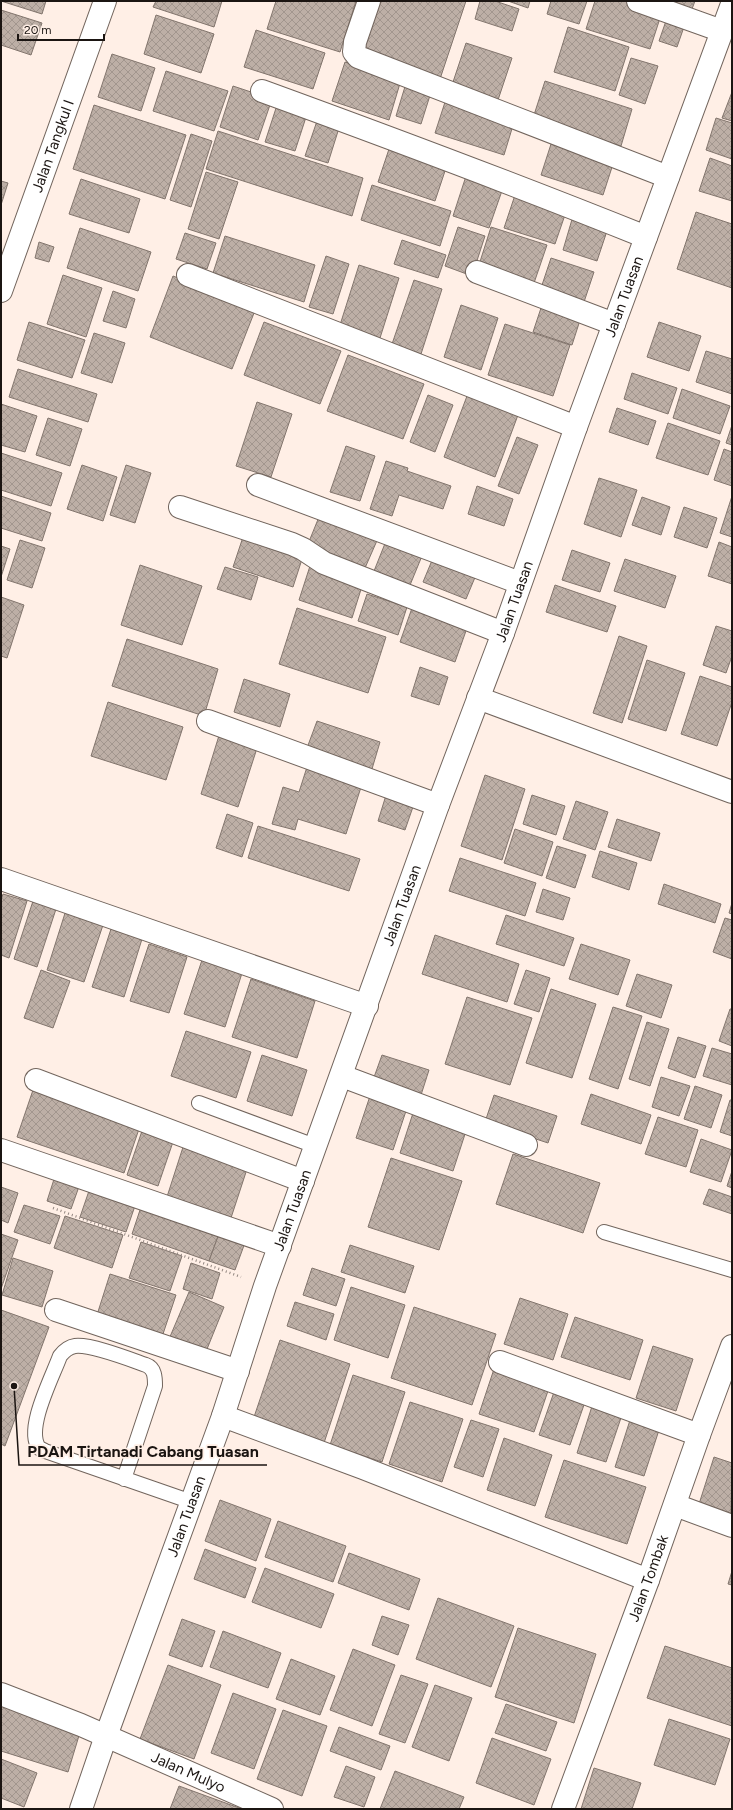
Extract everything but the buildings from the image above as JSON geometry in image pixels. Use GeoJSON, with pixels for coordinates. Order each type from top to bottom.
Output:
{"type":"FeatureCollection","features":[{"type":"Feature","properties":{"kind":"street","name":"Jalan Tangkul I"},"geometry":{"type":"LineString","coordinates":[[1,291],[104,1]]}},
{"type":"Feature","properties":{"kind":"street"},"geometry":{"type":"LineString","coordinates":[[369,1],[355,42],[354,52],[358,57],[668,177]]}},
{"type":"Feature","properties":{"kind":"street"},"geometry":{"type":"LineString","coordinates":[[638,1],[722,31]]}},
{"type":"Feature","properties":{"kind":"street","name":"Jalan Tuasan"},"geometry":{"type":"LineString","coordinates":[[81,1809],[106,1736],[223,1416],[266,1286],[315,1146],[342,1076],[438,805],[503,633],[576,427],[732,4]]}},
{"type":"Feature","properties":{"kind":"street"},"geometry":{"type":"LineString","coordinates":[[262,91],[424,150],[646,237]]}},
{"type":"Feature","properties":{"kind":"street"},"geometry":{"type":"LineString","coordinates":[[477,272],[614,324]]}},
{"type":"Feature","properties":{"kind":"street"},"geometry":{"type":"LineString","coordinates":[[188,275],[576,427]]}},
{"type":"Feature","properties":{"kind":"street"},"geometry":{"type":"LineString","coordinates":[[258,485],[520,583]]}},
{"type":"Feature","properties":{"kind":"street"},"geometry":{"type":"LineString","coordinates":[[180,507],[292,544],[303,549],[324,563],[503,633]]}},
{"type":"Feature","properties":{"kind":"street"},"geometry":{"type":"LineString","coordinates":[[478,698],[732,792]]}},
{"type":"Feature","properties":{"kind":"street"},"geometry":{"type":"LineString","coordinates":[[208,721],[438,805]]}},
{"type":"Feature","properties":{"kind":"street"},"geometry":{"type":"LineString","coordinates":[[1,878],[367,1006]]}},
{"type":"Feature","properties":{"kind":"street"},"geometry":{"type":"LineString","coordinates":[[342,1076],[526,1145]]}},
{"type":"Feature","properties":{"kind":"street"},"geometry":{"type":"LineString","coordinates":[[36,1080],[303,1181]]}},
{"type":"Feature","properties":{"kind":"street"},"geometry":{"type":"LineString","coordinates":[[1,1150],[280,1246]]}},
{"type":"Feature","properties":{"kind":"street"},"geometry":{"type":"LineString","coordinates":[[56,1310],[238,1371]]}},
{"type":"Feature","properties":{"kind":"street","name":"Jalan Tombak"},"geometry":{"type":"LineString","coordinates":[[563,1809],[648,1580],[732,1346]]}},
{"type":"Feature","properties":{"kind":"street"},"geometry":{"type":"LineString","coordinates":[[500,1362],[699,1435]]}},
{"type":"Feature","properties":{"kind":"street"},"geometry":{"type":"LineString","coordinates":[[223,1416],[363,1468],[648,1580]]}},
{"type":"Feature","properties":{"kind":"street"},"geometry":{"type":"LineString","coordinates":[[675,1505],[732,1526]]}},
{"type":"Feature","properties":{"kind":"street","name":"Jalan Mulyo"},"geometry":{"type":"LineString","coordinates":[[1,1694],[106,1736],[272,1809]]}},
{"type":"Feature","properties":{"kind":"lane"},"geometry":{"type":"LineString","coordinates":[[199,1103],[315,1146]]}},
{"type":"Feature","properties":{"kind":"lane"},"geometry":{"type":"LineString","coordinates":[[604,1232],[732,1270]]}},
{"type":"Feature","properties":{"kind":"lane"},"geometry":{"type":"LineString","coordinates":[[124,1479],[155,1386],[153,1370],[150,1366],[88,1347],[73,1346],[66,1349],[60,1356],[35,1421],[34,1437],[39,1448],[124,1479],[192,1502]]}},
{"type":"Feature","properties":{"kind":"path"},"geometry":{"type":"LineString","coordinates":[[53,1208],[266,1286]]}},
{"type":"Feature","properties":{"kind":"place","name":"PDAM Tirtanadi Cabang Tuasan"},"geometry":{"type":"Point","coordinates":[14,1386]}}]}
